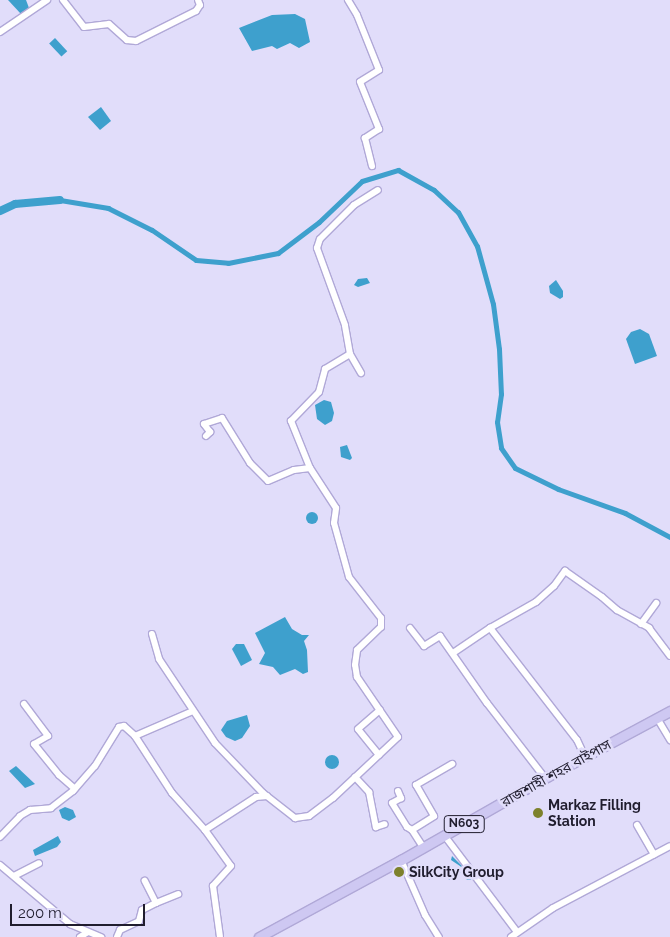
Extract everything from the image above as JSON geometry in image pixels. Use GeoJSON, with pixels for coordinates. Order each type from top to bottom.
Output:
{"type":"FeatureCollection","features":[{"type":"Feature","properties":{"kind":"highway","name":"রাজশাহী শহর বাইপাস"},"geometry":{"type":"LineString","coordinates":[[259,937],[401,860],[545,778],[670,711]]}},
{"type":"Feature","properties":{"kind":"street"},"geometry":{"type":"LineString","coordinates":[[0,32],[47,0]]}},
{"type":"Feature","properties":{"kind":"street"},"geometry":{"type":"LineString","coordinates":[[63,0],[84,27],[109,24],[127,40],[136,41],[196,11],[200,6],[198,0]]}},
{"type":"Feature","properties":{"kind":"street"},"geometry":{"type":"LineString","coordinates":[[348,0],[357,15],[379,70],[360,82],[379,129],[365,138],[372,166]]}},
{"type":"Feature","properties":{"kind":"street"},"geometry":{"type":"LineString","coordinates":[[361,373],[350,354],[345,325],[317,248],[320,239],[354,205],[378,190]]}},
{"type":"Feature","properties":{"kind":"street"},"geometry":{"type":"LineString","coordinates":[[152,634],[159,659],[215,743],[240,772],[266,796],[295,818],[308,816],[332,798],[398,736],[358,677],[355,665],[357,650],[381,628],[381,618],[349,578],[334,523],[336,508],[310,468],[291,421],[319,392],[325,369],[350,354]]}},
{"type":"Feature","properties":{"kind":"street"},"geometry":{"type":"LineString","coordinates":[[206,436],[210,432],[204,424],[222,418],[250,463],[268,481],[294,470],[310,468]]}},
{"type":"Feature","properties":{"kind":"street"},"geometry":{"type":"LineString","coordinates":[[453,653],[490,628],[536,602],[554,586],[565,571],[617,610],[649,628],[670,656]]}},
{"type":"Feature","properties":{"kind":"street"},"geometry":{"type":"LineString","coordinates":[[641,624],[656,603]]}},
{"type":"Feature","properties":{"kind":"street"},"geometry":{"type":"LineString","coordinates":[[410,628],[424,646],[440,636],[486,703],[545,778]]}},
{"type":"Feature","properties":{"kind":"street"},"geometry":{"type":"LineString","coordinates":[[490,628],[577,740],[585,757]]}},
{"type":"Feature","properties":{"kind":"street"},"geometry":{"type":"LineString","coordinates":[[24,704],[48,736],[34,744],[59,775],[75,788]]}},
{"type":"Feature","properties":{"kind":"street"},"geometry":{"type":"LineString","coordinates":[[135,736],[193,710]]}},
{"type":"Feature","properties":{"kind":"street"},"geometry":{"type":"LineString","coordinates":[[379,755],[358,729],[380,710]]}},
{"type":"Feature","properties":{"kind":"street"},"geometry":{"type":"LineString","coordinates":[[657,718],[670,740]]}},
{"type":"Feature","properties":{"kind":"street"},"geometry":{"type":"LineString","coordinates":[[0,836],[20,816],[30,810],[51,808],[75,788],[95,766],[120,727],[124,726],[135,736],[172,793],[205,830],[231,866],[213,886],[220,937]]}},
{"type":"Feature","properties":{"kind":"street"},"geometry":{"type":"LineString","coordinates":[[412,830],[434,816],[416,785],[452,764]]}},
{"type":"Feature","properties":{"kind":"street"},"geometry":{"type":"LineString","coordinates":[[355,777],[369,792],[376,827],[385,824]]}},
{"type":"Feature","properties":{"kind":"street"},"geometry":{"type":"LineString","coordinates":[[398,791],[401,798],[392,803],[407,827],[412,830],[423,847]]}},
{"type":"Feature","properties":{"kind":"street"},"geometry":{"type":"LineString","coordinates":[[205,830],[256,797],[266,796]]}},
{"type":"Feature","properties":{"kind":"street"},"geometry":{"type":"LineString","coordinates":[[637,825],[654,854]]}},
{"type":"Feature","properties":{"kind":"street"},"geometry":{"type":"LineString","coordinates":[[444,836],[517,932]]}},
{"type":"Feature","properties":{"kind":"street"},"geometry":{"type":"LineString","coordinates":[[511,937],[553,908],[670,846]]}},
{"type":"Feature","properties":{"kind":"street"},"geometry":{"type":"LineString","coordinates":[[401,860],[425,915],[439,937]]}},
{"type":"Feature","properties":{"kind":"street"},"geometry":{"type":"LineString","coordinates":[[14,876],[39,863]]}},
{"type":"Feature","properties":{"kind":"street"},"geometry":{"type":"LineString","coordinates":[[0,865],[70,924],[101,937]]}},
{"type":"Feature","properties":{"kind":"street"},"geometry":{"type":"LineString","coordinates":[[145,882],[156,903]]}},
{"type":"Feature","properties":{"kind":"street"},"geometry":{"type":"LineString","coordinates":[[117,937],[120,930],[139,921],[142,910],[178,894]]}},
{"type":"Feature","properties":{"kind":"street"},"geometry":{"type":"LineString","coordinates":[[80,937],[88,932]]}},
{"type":"Feature","properties":{"kind":"water"},"geometry":{"type":"Polygon","coordinates":[[[8,0],[26,0],[29,8],[21,14],[8,0]]]}},
{"type":"Feature","properties":{"kind":"water"},"geometry":{"type":"Polygon","coordinates":[[[295,14],[305,19],[310,42],[299,48],[290,43],[277,49],[272,46],[252,51],[239,28],[272,15],[295,14]]]}},
{"type":"Feature","properties":{"kind":"water"},"geometry":{"type":"Polygon","coordinates":[[[55,38],[67,51],[61,57],[49,43],[55,38]]]}},
{"type":"Feature","properties":{"kind":"water"},"geometry":{"type":"Polygon","coordinates":[[[101,107],[111,121],[100,130],[88,117],[101,107]]]}},
{"type":"Feature","properties":{"kind":"water"},"geometry":{"type":"Polygon","coordinates":[[[367,278],[370,283],[358,287],[354,285],[358,279],[367,278]]]}},
{"type":"Feature","properties":{"kind":"water"},"geometry":{"type":"Polygon","coordinates":[[[556,280],[563,291],[563,297],[560,299],[550,293],[549,286],[556,280]]]}},
{"type":"Feature","properties":{"kind":"water"},"geometry":{"type":"Polygon","coordinates":[[[640,329],[649,334],[657,356],[635,364],[626,339],[631,332],[640,329]]]}},
{"type":"Feature","properties":{"kind":"water"},"geometry":{"type":"Polygon","coordinates":[[[324,400],[331,402],[334,413],[332,421],[325,425],[317,419],[315,405],[324,400]]]}},
{"type":"Feature","properties":{"kind":"water"},"geometry":{"type":"Polygon","coordinates":[[[347,445],[352,458],[350,460],[341,457],[340,447],[347,445]]]}},
{"type":"Feature","properties":{"kind":"water"},"geometry":{"type":"Polygon","coordinates":[[[310,512],[314,512],[318,518],[314,524],[310,524],[306,520],[306,516],[310,512]]]}},
{"type":"Feature","properties":{"kind":"water"},"geometry":{"type":"Polygon","coordinates":[[[285,617],[292,629],[302,635],[309,635],[304,641],[307,650],[308,672],[303,674],[295,669],[280,675],[273,667],[259,664],[265,653],[255,633],[285,617]]]}},
{"type":"Feature","properties":{"kind":"water"},"geometry":{"type":"Polygon","coordinates":[[[236,644],[244,644],[252,660],[241,666],[232,649],[236,644]]]}},
{"type":"Feature","properties":{"kind":"water"},"geometry":{"type":"Polygon","coordinates":[[[247,715],[250,726],[242,738],[235,741],[226,737],[221,730],[227,721],[247,715]]]}},
{"type":"Feature","properties":{"kind":"water"},"geometry":{"type":"Polygon","coordinates":[[[329,755],[335,755],[339,762],[335,769],[329,769],[325,765],[325,759],[329,755]]]}},
{"type":"Feature","properties":{"kind":"water"},"geometry":{"type":"Polygon","coordinates":[[[16,766],[35,784],[25,788],[9,771],[16,766]]]}},
{"type":"Feature","properties":{"kind":"water"},"geometry":{"type":"Polygon","coordinates":[[[65,807],[73,810],[76,817],[69,821],[62,818],[59,810],[65,807]]]}},
{"type":"Feature","properties":{"kind":"water"},"geometry":{"type":"Polygon","coordinates":[[[58,836],[61,842],[57,847],[35,856],[33,850],[58,836]]]}},
{"type":"Feature","properties":{"kind":"water"},"geometry":{"type":"Polygon","coordinates":[[[452,856],[472,876],[471,880],[467,880],[462,872],[449,880],[448,877],[453,871],[460,869],[460,866],[451,860],[452,856]]]}},
{"type":"Feature","properties":{"kind":"waterway"},"geometry":{"type":"LineString","coordinates":[[60,200],[108,208],[152,230],[196,260],[228,263],[278,253],[319,222],[362,181],[398,170],[434,190],[458,212],[477,246],[493,304],[499,349],[501,394],[497,422],[501,448],[515,468],[558,489],[625,513],[670,537]]}},
{"type":"Feature","properties":{"kind":"waterway"},"geometry":{"type":"LineString","coordinates":[[0,211],[15,204],[60,200]]}},
{"type":"Feature","properties":{"kind":"place","name":"Markaz Filling Station"},"geometry":{"type":"Point","coordinates":[538,813]}},
{"type":"Feature","properties":{"kind":"place","name":"SilkCity Group"},"geometry":{"type":"Point","coordinates":[399,872]}}]}
